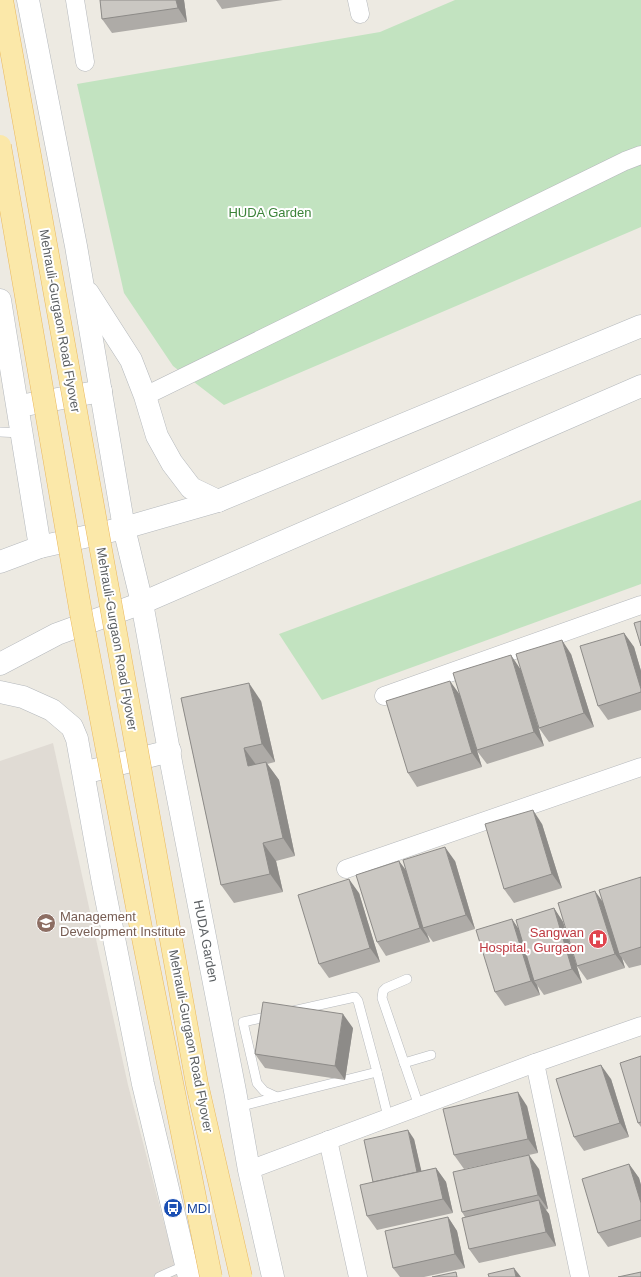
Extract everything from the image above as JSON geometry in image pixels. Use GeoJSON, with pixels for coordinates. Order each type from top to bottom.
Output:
{"type":"FeatureCollection","features":[{"type":"Feature","properties":{"kind":"main road","name":"Mehrauli-Gurgaon Road Flyover"},"geometry":{"type":"LineString","coordinates":[[2,0],[198,1084],[241,1277]]}},
{"type":"Feature","properties":{"kind":"main road","name":"Mehrauli-Gurgaon Road Flyover"},"geometry":{"type":"LineString","coordinates":[[0,146],[82,619],[211,1277]]}},
{"type":"Feature","properties":{"kind":"street","name":"HUDA Garden"},"geometry":{"type":"LineString","coordinates":[[28,0],[83,286],[124,528],[142,603],[249,1170],[273,1277]]}},
{"type":"Feature","properties":{"kind":"street"},"geometry":{"type":"LineString","coordinates":[[75,0],[85,62]]}},
{"type":"Feature","properties":{"kind":"street"},"geometry":{"type":"LineString","coordinates":[[145,396],[625,161],[641,155]]}},
{"type":"Feature","properties":{"kind":"street"},"geometry":{"type":"LineString","coordinates":[[83,286],[131,360],[145,396],[157,436],[172,463],[191,488],[218,501]]}},
{"type":"Feature","properties":{"kind":"street"},"geometry":{"type":"LineString","coordinates":[[0,300],[4,340],[18,406],[40,547]]}},
{"type":"Feature","properties":{"kind":"street"},"geometry":{"type":"LineString","coordinates":[[0,562],[40,547],[124,528],[218,501],[641,326]]}},
{"type":"Feature","properties":{"kind":"street"},"geometry":{"type":"LineString","coordinates":[[0,664],[58,634],[142,603],[641,386]]}},
{"type":"Feature","properties":{"kind":"street"},"geometry":{"type":"LineString","coordinates":[[18,406],[101,391]]}},
{"type":"Feature","properties":{"kind":"street"},"geometry":{"type":"LineString","coordinates":[[384,696],[641,605]]}},
{"type":"Feature","properties":{"kind":"street"},"geometry":{"type":"LineString","coordinates":[[0,692],[23,697],[52,710],[72,727],[77,739],[103,883],[143,1084],[188,1271]]}},
{"type":"Feature","properties":{"kind":"street"},"geometry":{"type":"LineString","coordinates":[[83,773],[170,751]]}},
{"type":"Feature","properties":{"kind":"street"},"geometry":{"type":"LineString","coordinates":[[346,870],[641,767]]}},
{"type":"Feature","properties":{"kind":"street"},"geometry":{"type":"LineString","coordinates":[[249,1170],[535,1063],[641,1026]]}},
{"type":"Feature","properties":{"kind":"street"},"geometry":{"type":"LineString","coordinates":[[535,1063],[580,1277]]}},
{"type":"Feature","properties":{"kind":"street"},"geometry":{"type":"LineString","coordinates":[[328,1140],[358,1277]]}},
{"type":"Feature","properties":{"kind":"lane"},"geometry":{"type":"LineString","coordinates":[[0,432],[22,433]]}},
{"type":"Feature","properties":{"kind":"lane"},"geometry":{"type":"LineString","coordinates":[[407,979],[386,988],[383,991],[382,998],[419,1106]]}},
{"type":"Feature","properties":{"kind":"lane"},"geometry":{"type":"LineString","coordinates":[[276,1097],[264,1091],[257,1083],[243,1022],[355,997],[358,1001],[388,1117]]}},
{"type":"Feature","properties":{"kind":"lane"},"geometry":{"type":"LineString","coordinates":[[404,1063],[431,1055]]}},
{"type":"Feature","properties":{"kind":"lane"},"geometry":{"type":"LineString","coordinates":[[238,1107],[377,1072]]}},
{"type":"Feature","properties":{"kind":"lane"},"geometry":{"type":"LineString","coordinates":[[159,1277],[188,1271]]}},
{"type":"Feature","properties":{"kind":"shaded area","name":"Management Development Institute"},"geometry":{"type":"Polygon","coordinates":[[[53,743],[128,1085],[177,1277],[0,1277],[0,761],[53,743]]]}},
{"type":"Feature","properties":{"kind":"green space","name":"HUDA Garden"},"geometry":{"type":"Polygon","coordinates":[[[455,0],[641,0],[641,227],[224,405],[173,366],[124,293],[77,84],[380,32],[455,0]]]}},
{"type":"Feature","properties":{"kind":"green space"},"geometry":{"type":"Polygon","coordinates":[[[641,500],[641,584],[322,700],[279,634],[641,500]]]}},
{"type":"Feature","properties":{"kind":"building"},"geometry":{"type":"Polygon","coordinates":[[[100,0],[176,0],[178,8],[102,19],[100,0]]]}},
{"type":"Feature","properties":{"kind":"building"},"geometry":{"type":"Polygon","coordinates":[[[641,621],[641,646],[634,623],[641,621]]]}},
{"type":"Feature","properties":{"kind":"building"},"geometry":{"type":"Polygon","coordinates":[[[624,633],[641,692],[598,706],[580,646],[624,633]]]}},
{"type":"Feature","properties":{"kind":"building"},"geometry":{"type":"Polygon","coordinates":[[[562,640],[584,713],[539,728],[516,654],[562,640]]]}},
{"type":"Feature","properties":{"kind":"building"},"geometry":{"type":"Polygon","coordinates":[[[511,655],[534,732],[477,750],[453,673],[511,655]]]}},
{"type":"Feature","properties":{"kind":"building"},"geometry":{"type":"Polygon","coordinates":[[[450,681],[472,753],[408,773],[386,701],[450,681]]]}},
{"type":"Feature","properties":{"kind":"building"},"geometry":{"type":"Polygon","coordinates":[[[249,683],[262,744],[244,748],[248,766],[266,762],[283,838],[263,843],[270,874],[221,885],[181,698],[249,683]]]}},
{"type":"Feature","properties":{"kind":"building"},"geometry":{"type":"Polygon","coordinates":[[[533,810],[552,874],[504,889],[485,824],[533,810]]]}},
{"type":"Feature","properties":{"kind":"building"},"geometry":{"type":"Polygon","coordinates":[[[445,847],[466,915],[423,928],[403,860],[445,847]]]}},
{"type":"Feature","properties":{"kind":"building"},"geometry":{"type":"Polygon","coordinates":[[[399,861],[420,928],[377,942],[356,875],[399,861]]]}},
{"type":"Feature","properties":{"kind":"building"},"geometry":{"type":"Polygon","coordinates":[[[641,877],[641,947],[619,954],[599,890],[641,877]]]}},
{"type":"Feature","properties":{"kind":"building"},"geometry":{"type":"Polygon","coordinates":[[[349,879],[370,948],[319,964],[298,895],[349,879]]]}},
{"type":"Feature","properties":{"kind":"building"},"geometry":{"type":"Polygon","coordinates":[[[595,891],[615,954],[577,966],[558,903],[595,891]]]}},
{"type":"Feature","properties":{"kind":"building"},"geometry":{"type":"Polygon","coordinates":[[[554,908],[572,969],[534,981],[516,920],[554,908]]]}},
{"type":"Feature","properties":{"kind":"building"},"geometry":{"type":"Polygon","coordinates":[[[512,919],[531,981],[495,992],[476,930],[512,919]]]}},
{"type":"Feature","properties":{"kind":"building"},"geometry":{"type":"Polygon","coordinates":[[[263,1002],[343,1014],[335,1066],[255,1054],[263,1002]]]}},
{"type":"Feature","properties":{"kind":"building"},"geometry":{"type":"Polygon","coordinates":[[[641,1056],[641,1122],[638,1123],[620,1063],[641,1056]]]}},
{"type":"Feature","properties":{"kind":"building"},"geometry":{"type":"Polygon","coordinates":[[[601,1065],[620,1123],[574,1137],[556,1079],[601,1065]]]}},
{"type":"Feature","properties":{"kind":"building"},"geometry":{"type":"Polygon","coordinates":[[[518,1092],[528,1139],[454,1155],[443,1109],[518,1092]]]}},
{"type":"Feature","properties":{"kind":"building"},"geometry":{"type":"Polygon","coordinates":[[[408,1130],[417,1172],[373,1182],[364,1140],[408,1130]]]}},
{"type":"Feature","properties":{"kind":"building"},"geometry":{"type":"Polygon","coordinates":[[[529,1155],[538,1195],[462,1212],[453,1172],[529,1155]]]}},
{"type":"Feature","properties":{"kind":"building"},"geometry":{"type":"Polygon","coordinates":[[[629,1164],[641,1203],[641,1220],[598,1233],[582,1179],[629,1164]]]}},
{"type":"Feature","properties":{"kind":"building"},"geometry":{"type":"Polygon","coordinates":[[[436,1168],[443,1199],[367,1216],[360,1185],[436,1168]]]}},
{"type":"Feature","properties":{"kind":"building"},"geometry":{"type":"Polygon","coordinates":[[[539,1200],[546,1232],[469,1249],[462,1218],[539,1200]]]}},
{"type":"Feature","properties":{"kind":"building"},"geometry":{"type":"Polygon","coordinates":[[[448,1217],[455,1254],[393,1268],[385,1231],[448,1217]]]}},
{"type":"Feature","properties":{"kind":"building"},"geometry":{"type":"Polygon","coordinates":[[[514,1268],[516,1277],[489,1277],[488,1274],[514,1268]]]}},
{"type":"Feature","properties":{"kind":"building"},"geometry":{"type":"Polygon","coordinates":[[[456,1272],[457,1277],[432,1277],[456,1272]]]}},
{"type":"Feature","properties":{"kind":"building"},"geometry":{"type":"Polygon","coordinates":[[[641,1272],[641,1277],[618,1277],[641,1272]]]}},
{"type":"Feature","properties":{"kind":"place","name":"Management Development Institute"},"geometry":{"type":"Point","coordinates":[46,923]}},
{"type":"Feature","properties":{"kind":"place","name":"Sangwan Hospital, Gurgaon"},"geometry":{"type":"Point","coordinates":[598,939]}},
{"type":"Feature","properties":{"kind":"place","name":"MDI"},"geometry":{"type":"Point","coordinates":[173,1208]}}]}
